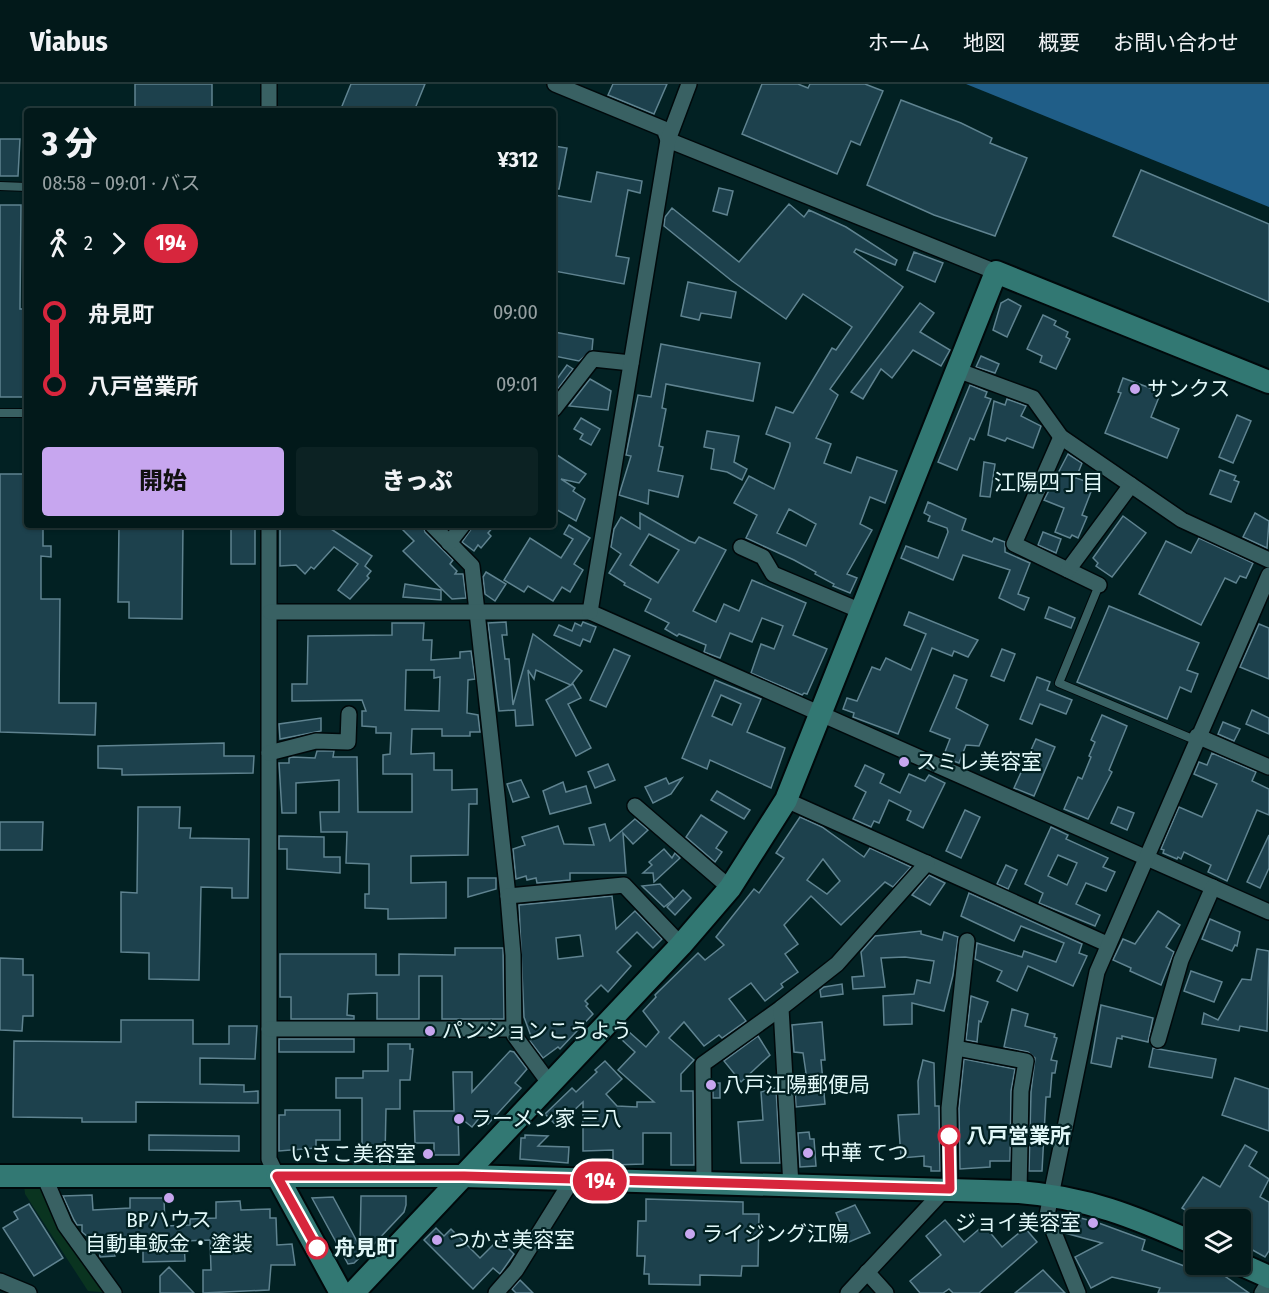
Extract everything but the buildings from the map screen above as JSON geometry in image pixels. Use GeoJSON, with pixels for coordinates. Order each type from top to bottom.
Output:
{"type":"FeatureCollection","features":[{"type":"Feature","properties":{"kind":"street"},"geometry":{"type":"LineString","coordinates":[[269,84],[269,108]]}},
{"type":"Feature","properties":{"kind":"street"},"geometry":{"type":"LineString","coordinates":[[555,84],[664,129],[668,140],[1269,382]]}},
{"type":"Feature","properties":{"kind":"street"},"geometry":{"type":"LineString","coordinates":[[590,612],[668,140],[689,84]]}},
{"type":"Feature","properties":{"kind":"street"},"geometry":{"type":"LineString","coordinates":[[353,1293],[681,945],[730,888],[786,800],[996,272]]}},
{"type":"Feature","properties":{"kind":"street"},"geometry":{"type":"LineString","coordinates":[[556,406],[593,359],[631,363]]}},
{"type":"Feature","properties":{"kind":"street"},"geometry":{"type":"LineString","coordinates":[[957,370],[1033,398],[1062,437],[1131,485],[1182,520],[1269,560]]}},
{"type":"Feature","properties":{"kind":"street"},"geometry":{"type":"LineString","coordinates":[[1062,437],[1014,544],[1099,585]]}},
{"type":"Feature","properties":{"kind":"street"},"geometry":{"type":"LineString","coordinates":[[1068,570],[1131,485]]}},
{"type":"Feature","properties":{"kind":"street"},"geometry":{"type":"LineString","coordinates":[[269,528],[268,1159],[341,1293]]}},
{"type":"Feature","properties":{"kind":"street"},"geometry":{"type":"LineString","coordinates":[[435,528],[472,566],[508,896],[514,1035],[550,1084]]}},
{"type":"Feature","properties":{"kind":"street"},"geometry":{"type":"LineString","coordinates":[[449,543],[461,528]]}},
{"type":"Feature","properties":{"kind":"street"},"geometry":{"type":"LineString","coordinates":[[741,547],[763,557],[773,574],[861,611]]}},
{"type":"Feature","properties":{"kind":"street"},"geometry":{"type":"LineString","coordinates":[[1078,1293],[1047,1215],[1097,972],[1196,738],[1269,575]]}},
{"type":"Feature","properties":{"kind":"street"},"geometry":{"type":"LineString","coordinates":[[270,612],[590,612],[1269,912]]}},
{"type":"Feature","properties":{"kind":"street"},"geometry":{"type":"LineString","coordinates":[[269,753],[316,741],[348,742],[349,714]]}},
{"type":"Feature","properties":{"kind":"street"},"geometry":{"type":"LineString","coordinates":[[1196,738],[1269,766]]}},
{"type":"Feature","properties":{"kind":"street"},"geometry":{"type":"LineString","coordinates":[[786,800],[1107,944]]}},
{"type":"Feature","properties":{"kind":"street"},"geometry":{"type":"LineString","coordinates":[[635,806],[730,888]]}},
{"type":"Feature","properties":{"kind":"street"},"geometry":{"type":"LineString","coordinates":[[704,1183],[703,1065],[837,964],[927,863]]}},
{"type":"Feature","properties":{"kind":"street"},"geometry":{"type":"LineString","coordinates":[[508,896],[624,885],[681,945]]}},
{"type":"Feature","properties":{"kind":"street"},"geometry":{"type":"LineString","coordinates":[[1158,1040],[1181,960],[1213,887]]}},
{"type":"Feature","properties":{"kind":"street"},"geometry":{"type":"LineString","coordinates":[[848,1293],[947,1189],[949,1108],[968,941]]}},
{"type":"Feature","properties":{"kind":"street"},"geometry":{"type":"LineString","coordinates":[[781,1008],[791,1185]]}},
{"type":"Feature","properties":{"kind":"street"},"geometry":{"type":"LineString","coordinates":[[269,1029],[514,1029]]}},
{"type":"Feature","properties":{"kind":"street"},"geometry":{"type":"LineString","coordinates":[[956,1048],[1026,1061],[1022,1091],[1019,1192]]}},
{"type":"Feature","properties":{"kind":"street"},"geometry":{"type":"LineString","coordinates":[[0,1176],[464,1176],[1019,1192],[1052,1194],[1090,1202],[1130,1214],[1185,1239]]}},
{"type":"Feature","properties":{"kind":"street"},"geometry":{"type":"LineString","coordinates":[[44,1176],[65,1226],[114,1293]]}},
{"type":"Feature","properties":{"kind":"street"},"geometry":{"type":"LineString","coordinates":[[496,1293],[516,1270],[572,1180]]}},
{"type":"Feature","properties":{"kind":"street"},"geometry":{"type":"LineString","coordinates":[[1251,1269],[1269,1277]]}},
{"type":"Feature","properties":{"kind":"street"},"geometry":{"type":"LineString","coordinates":[[867,1272],[886,1293]]}},
{"type":"Feature","properties":{"kind":"street"},"geometry":{"type":"LineString","coordinates":[[0,1281],[29,1293]]}},
{"type":"Feature","properties":{"kind":"street"},"geometry":{"type":"LineString","coordinates":[[1262,1293],[1269,1282]]}},
{"type":"Feature","properties":{"kind":"lane"},"geometry":{"type":"LineString","coordinates":[[0,186],[24,187]]}},
{"type":"Feature","properties":{"kind":"lane"},"geometry":{"type":"LineString","coordinates":[[0,413],[24,413]]}},
{"type":"Feature","properties":{"kind":"lane"},"geometry":{"type":"LineString","coordinates":[[1099,585],[1059,683],[1196,738]]}},
{"type":"Feature","properties":{"kind":"green space"},"geometry":{"type":"Polygon","coordinates":[[[23,1176],[44,1176],[114,1293],[88,1291],[25,1194],[23,1176]]]}},
{"type":"Feature","properties":{"kind":"water"},"geometry":{"type":"Polygon","coordinates":[[[966,84],[1269,84],[1269,207],[966,84]]]}},
{"type":"Feature","properties":{"kind":"bus line","name":"194"},"geometry":{"type":"LineString","coordinates":[[317,1248],[277,1176],[464,1176],[950,1189],[949,1136]]}},
{"type":"Feature","properties":{"kind":"place","name":"サンクス"},"geometry":{"type":"Point","coordinates":[1135,389]}},
{"type":"Feature","properties":{"kind":"place","name":"スミレ美容室"},"geometry":{"type":"Point","coordinates":[904,762]}},
{"type":"Feature","properties":{"kind":"place","name":"パンションこうよう"},"geometry":{"type":"Point","coordinates":[430,1031]}},
{"type":"Feature","properties":{"kind":"place","name":"八戸江陽郵便局"},"geometry":{"type":"Point","coordinates":[711,1085]}},
{"type":"Feature","properties":{"kind":"place","name":"ラーメン家 三八"},"geometry":{"type":"Point","coordinates":[459,1119]}},
{"type":"Feature","properties":{"kind":"place","name":"八戸営業所"},"geometry":{"type":"Point","coordinates":[949,1136]}},
{"type":"Feature","properties":{"kind":"place","name":"中華 てつ"},"geometry":{"type":"Point","coordinates":[808,1153]}},
{"type":"Feature","properties":{"kind":"place","name":"いさこ美容室"},"geometry":{"type":"Point","coordinates":[428,1154]}},
{"type":"Feature","properties":{"kind":"place","name":"BPハウス 自動車鈑金・塗装"},"geometry":{"type":"Point","coordinates":[169,1198]}},
{"type":"Feature","properties":{"kind":"place","name":"ジョイ美容室"},"geometry":{"type":"Point","coordinates":[1093,1223]}},
{"type":"Feature","properties":{"kind":"place","name":"ライジング江陽"},"geometry":{"type":"Point","coordinates":[690,1234]}},
{"type":"Feature","properties":{"kind":"place","name":"つかさ美容室"},"geometry":{"type":"Point","coordinates":[437,1240]}},
{"type":"Feature","properties":{"kind":"place","name":"舟見町"},"geometry":{"type":"Point","coordinates":[317,1248]}},
{"type":"Feature","properties":{"kind":"district","name":"江陽四丁目"},"geometry":{"type":"Point","coordinates":[1049,482]}}]}
